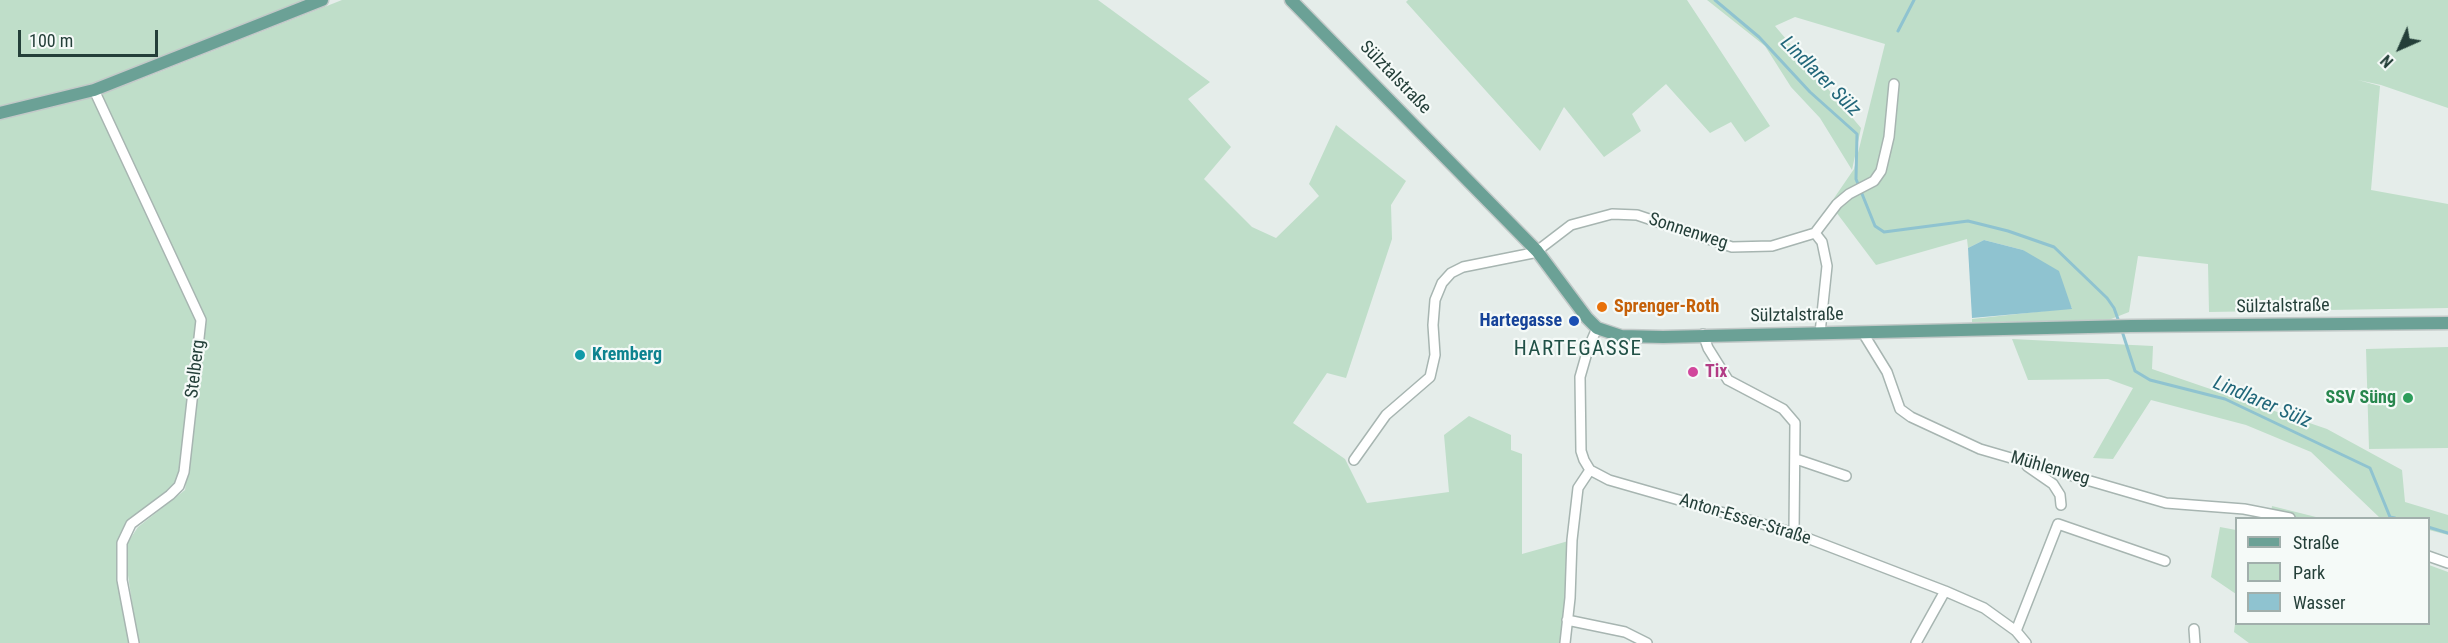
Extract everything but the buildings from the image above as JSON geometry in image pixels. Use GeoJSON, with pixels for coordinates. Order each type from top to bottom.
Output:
{"type":"FeatureCollection","features":[{"type":"Feature","properties":{"kind":"main road"},"geometry":{"type":"LineString","coordinates":[[0,113],[94,90],[322,0]]}},
{"type":"Feature","properties":{"kind":"main road","name":"Sülztalstraße"},"geometry":{"type":"LineString","coordinates":[[1291,0],[1538,251],[1587,318],[1597,328],[1621,336],[1663,337],[1703,334],[1863,333],[2131,326],[2448,323]]}},
{"type":"Feature","properties":{"kind":"street"},"geometry":{"type":"LineString","coordinates":[[1820,333],[1827,266],[1822,242],[1815,233],[1837,204],[1849,194],[1874,180],[1881,171],[1889,137],[1894,84]]}},
{"type":"Feature","properties":{"kind":"street","name":"Stelberg"},"geometry":{"type":"LineString","coordinates":[[94,90],[201,320],[184,472],[179,486],[170,495],[131,524],[122,543],[122,580],[134,643]]}},
{"type":"Feature","properties":{"kind":"street","name":"Sonnenweg"},"geometry":{"type":"LineString","coordinates":[[1538,251],[1571,225],[1612,214],[1637,215],[1732,247],[1772,246],[1815,233]]}},
{"type":"Feature","properties":{"kind":"street"},"geometry":{"type":"LineString","coordinates":[[1354,460],[1386,415],[1430,377],[1436,355],[1433,325],[1435,300],[1442,283],[1451,273],[1463,267],[1538,251]]}},
{"type":"Feature","properties":{"kind":"street"},"geometry":{"type":"LineString","coordinates":[[1565,643],[1578,488],[1590,470],[1581,451],[1580,377],[1597,328]]}},
{"type":"Feature","properties":{"kind":"street","name":"Mühlenweg"},"geometry":{"type":"LineString","coordinates":[[1863,333],[1887,372],[1900,409],[1911,417],[1980,449],[2166,503],[2244,509],[2281,517]]}},
{"type":"Feature","properties":{"kind":"street"},"geometry":{"type":"LineString","coordinates":[[1703,334],[1708,348],[1728,380],[1783,409],[1795,423],[1794,533]]}},
{"type":"Feature","properties":{"kind":"street"},"geometry":{"type":"LineString","coordinates":[[1796,459],[1846,476]]}},
{"type":"Feature","properties":{"kind":"street"},"geometry":{"type":"LineString","coordinates":[[2023,461],[2053,484],[2060,495],[2061,505]]}},
{"type":"Feature","properties":{"kind":"street","name":"Anton-Esser-Straße"},"geometry":{"type":"LineString","coordinates":[[1590,470],[1609,480],[1794,533],[1945,591],[1984,608],[2021,639]]}},
{"type":"Feature","properties":{"kind":"street"},"geometry":{"type":"LineString","coordinates":[[2021,639],[2058,524],[2164,561]]}},
{"type":"Feature","properties":{"kind":"street"},"geometry":{"type":"LineString","coordinates":[[2430,557],[2448,563]]}},
{"type":"Feature","properties":{"kind":"street"},"geometry":{"type":"LineString","coordinates":[[1916,643],[1945,591]]}},
{"type":"Feature","properties":{"kind":"street"},"geometry":{"type":"LineString","coordinates":[[1567,621],[1625,632],[1647,643]]}},
{"type":"Feature","properties":{"kind":"street"},"geometry":{"type":"LineString","coordinates":[[2194,629],[2195,643]]}},
{"type":"Feature","properties":{"kind":"green space"},"geometry":{"type":"Polygon","coordinates":[[[0,0],[323,0],[132,83],[342,0],[1098,0],[1210,82],[1188,99],[1231,147],[1204,179],[1252,227],[1276,238],[1319,196],[1309,184],[1336,125],[1406,181],[1391,205],[1392,239],[1346,378],[1327,373],[1293,423],[1345,459],[1367,503],[1449,492],[1444,435],[1469,416],[1511,435],[1511,450],[1522,454],[1522,554],[1572,540],[1565,643],[138,643],[124,548],[138,527],[185,490],[204,324],[201,320],[179,486],[131,524],[122,543],[134,643],[0,643],[0,0]]]}},
{"type":"Feature","properties":{"kind":"green space"},"geometry":{"type":"Polygon","coordinates":[[[1408,0],[1687,0],[1770,126],[1745,142],[1731,122],[1710,133],[1666,84],[1632,114],[1641,131],[1604,157],[1564,107],[1540,151],[1406,2],[1408,0]]]}},
{"type":"Feature","properties":{"kind":"green space"},"geometry":{"type":"Polygon","coordinates":[[[1707,0],[2448,0],[2448,108],[2381,85],[2358,80],[2380,86],[2371,190],[2448,204],[2448,308],[2209,312],[2208,264],[2138,256],[2129,312],[2106,321],[1972,322],[1972,319],[2072,308],[2023,250],[1984,240],[1968,248],[1967,239],[1876,265],[1830,204],[1854,169],[1885,44],[1795,17],[1775,26],[1861,128],[1852,170],[1820,118],[1791,87],[1765,46],[1707,0]]]}},
{"type":"Feature","properties":{"kind":"green space"},"geometry":{"type":"Polygon","coordinates":[[[2012,339],[2153,346],[2152,369],[2327,429],[2402,470],[2405,502],[2448,515],[2448,535],[2430,530],[2430,517],[2379,517],[2311,452],[2246,425],[2151,400],[2113,459],[2093,458],[2133,388],[2108,379],[2028,380],[2012,339]]]}},
{"type":"Feature","properties":{"kind":"green space","name":"SSV Süng"},"geometry":{"type":"Polygon","coordinates":[[[2448,347],[2448,448],[2369,449],[2366,349],[2448,347]]]}},
{"type":"Feature","properties":{"kind":"green space"},"geometry":{"type":"Polygon","coordinates":[[[2272,506],[2316,517],[2270,517],[2272,506]]]}},
{"type":"Feature","properties":{"kind":"green space"},"geometry":{"type":"Polygon","coordinates":[[[2220,527],[2235,530],[2235,593],[2211,577],[2220,527]]]}},
{"type":"Feature","properties":{"kind":"green space"},"geometry":{"type":"Polygon","coordinates":[[[2430,565],[2448,572],[2448,643],[2249,643],[2234,632],[2235,624],[2430,625],[2430,565]]]}},
{"type":"Feature","properties":{"kind":"water"},"geometry":{"type":"Polygon","coordinates":[[[1984,240],[2023,250],[2059,271],[2072,309],[1972,318],[1968,248],[1984,240]]]}},
{"type":"Feature","properties":{"kind":"waterway","name":"Lindlarer Sülz"},"geometry":{"type":"LineString","coordinates":[[1715,0],[1759,37],[1810,92],[1857,134],[1856,179],[1875,226],[1884,232],[1968,221],[2008,231],[2054,247],[2107,298],[2119,322]]}},
{"type":"Feature","properties":{"kind":"waterway"},"geometry":{"type":"LineString","coordinates":[[1898,31],[1914,0]]}},
{"type":"Feature","properties":{"kind":"waterway","name":"Lindlarer Sülz"},"geometry":{"type":"LineString","coordinates":[[2122,331],[2135,371],[2150,380],[2225,399],[2370,468],[2390,517]]}},
{"type":"Feature","properties":{"kind":"waterway","name":"Lindlarer Sülz"},"geometry":{"type":"LineString","coordinates":[[2430,528],[2448,533]]}},
{"type":"Feature","properties":{"kind":"place","name":"Sprenger-Roth"},"geometry":{"type":"Point","coordinates":[1602,307]}},
{"type":"Feature","properties":{"kind":"place","name":"Hartegasse"},"geometry":{"type":"Point","coordinates":[1574,321]}},
{"type":"Feature","properties":{"kind":"place","name":"Kremberg"},"geometry":{"type":"Point","coordinates":[580,355]}},
{"type":"Feature","properties":{"kind":"place","name":"Tix"},"geometry":{"type":"Point","coordinates":[1693,372]}},
{"type":"Feature","properties":{"kind":"place","name":"SSV Süng"},"geometry":{"type":"Point","coordinates":[2408,398]}},
{"type":"Feature","properties":{"kind":"district","name":"HARTEGASSE"},"geometry":{"type":"Point","coordinates":[1578,350]}}]}
